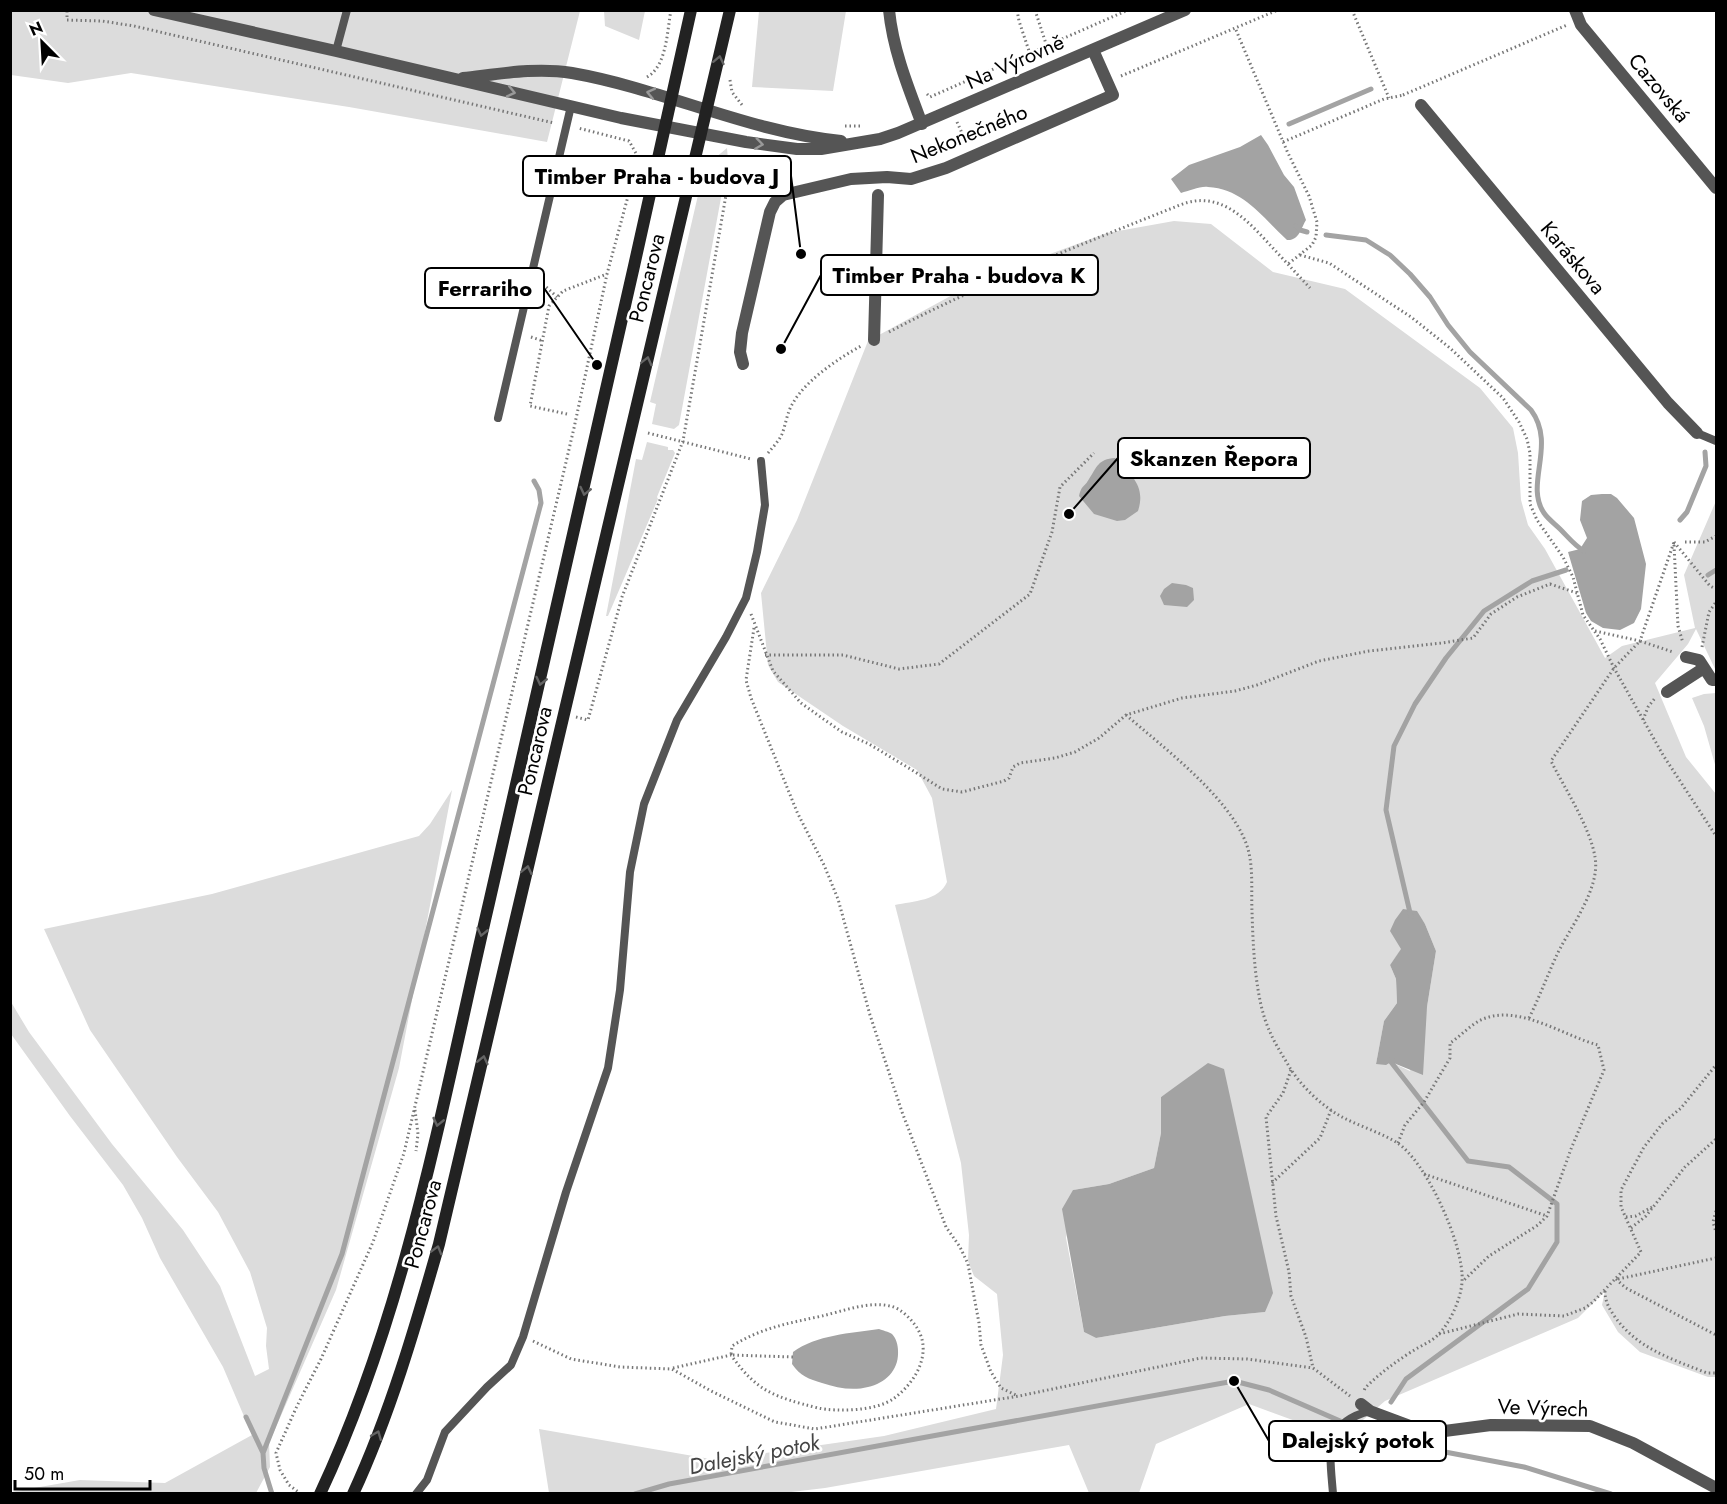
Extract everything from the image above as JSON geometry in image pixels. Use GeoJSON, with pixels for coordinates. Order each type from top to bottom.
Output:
{"type":"FeatureCollection","features":[{"type":"Feature","properties":{"kind":"main road","name":"Poncarova"},"geometry":{"type":"LineString","coordinates":[[320,1494],[363,1390],[410,1237],[598,434],[690,10]]}},
{"type":"Feature","properties":{"kind":"main road","name":"Poncarova"},"geometry":{"type":"LineString","coordinates":[[354,1491],[391,1400],[439,1244],[730,10]]}},
{"type":"Feature","properties":{"kind":"street","name":"Na Výrovně"},"geometry":{"type":"LineString","coordinates":[[154,10],[571,106],[701,134],[797,149],[821,149],[880,139],[922,124],[1180,12]]}},
{"type":"Feature","properties":{"kind":"street"},"geometry":{"type":"LineString","coordinates":[[889,10],[891,32],[922,124]]}},
{"type":"Feature","properties":{"kind":"street","name":"Cazovská"},"geometry":{"type":"LineString","coordinates":[[1577,15],[1581,25],[1716,188]]}},
{"type":"Feature","properties":{"kind":"street","name":"Nekonečného"},"geometry":{"type":"LineString","coordinates":[[742,364],[740,352],[742,333],[770,212],[775,202],[783,195],[793,191],[851,179],[911,179],[946,168],[1113,95],[1093,50]]}},
{"type":"Feature","properties":{"kind":"street","name":"Na Výrovně"},"geometry":{"type":"LineString","coordinates":[[454,79],[533,71],[571,73],[707,108],[747,122],[828,140],[858,143]]}},
{"type":"Feature","properties":{"kind":"street","name":"Karáskova"},"geometry":{"type":"LineString","coordinates":[[1421,105],[1668,403],[1697,433]]}},
{"type":"Feature","properties":{"kind":"street"},"geometry":{"type":"LineString","coordinates":[[874,340],[878,195]]}},
{"type":"Feature","properties":{"kind":"street"},"geometry":{"type":"LineString","coordinates":[[1686,657],[1702,664],[1712,680],[1716,681]]}},
{"type":"Feature","properties":{"kind":"street"},"geometry":{"type":"LineString","coordinates":[[1667,692],[1702,664]]}},
{"type":"Feature","properties":{"kind":"street","name":"Ve Výrech"},"geometry":{"type":"LineString","coordinates":[[1366,1407],[1429,1432],[1491,1425],[1590,1426],[1633,1443],[1716,1488]]}},
{"type":"Feature","properties":{"kind":"lane"},"geometry":{"type":"LineString","coordinates":[[336,51],[347,10]]}},
{"type":"Feature","properties":{"kind":"lane"},"geometry":{"type":"LineString","coordinates":[[498,418],[571,106]]}},
{"type":"Feature","properties":{"kind":"lane"},"geometry":{"type":"LineString","coordinates":[[878,195],[879,178]]}},
{"type":"Feature","properties":{"kind":"lane"},"geometry":{"type":"LineString","coordinates":[[1697,433],[1716,441]]}},
{"type":"Feature","properties":{"kind":"lane"},"geometry":{"type":"LineString","coordinates":[[416,1494],[427,1480],[445,1432],[486,1387],[511,1365],[523,1337],[566,1192],[608,1068],[620,990],[630,872],[644,804],[677,720],[746,598],[765,505],[761,461]]}},
{"type":"Feature","properties":{"kind":"lane"},"geometry":{"type":"LineString","coordinates":[[1333,1494],[1329,1452],[1336,1432],[1366,1407]]}},
{"type":"Feature","properties":{"kind":"path"},"geometry":{"type":"LineString","coordinates":[[641,78],[658,70],[671,10]]}},
{"type":"Feature","properties":{"kind":"path"},"geometry":{"type":"LineString","coordinates":[[1017,10],[1030,54]]}},
{"type":"Feature","properties":{"kind":"path"},"geometry":{"type":"LineString","coordinates":[[1035,10],[1046,47],[1055,66]]}},
{"type":"Feature","properties":{"kind":"path"},"geometry":{"type":"LineString","coordinates":[[921,89],[930,97],[1128,10]]}},
{"type":"Feature","properties":{"kind":"path"},"geometry":{"type":"LineString","coordinates":[[1117,78],[1236,30],[1278,10]]}},
{"type":"Feature","properties":{"kind":"path"},"geometry":{"type":"LineString","coordinates":[[1352,10],[1389,98]]}},
{"type":"Feature","properties":{"kind":"path"},"geometry":{"type":"LineString","coordinates":[[67,11],[67,20],[102,21],[134,26],[626,139],[634,148],[637,163],[607,274],[574,428],[404,1153],[373,1242],[276,1453],[280,1470],[289,1485],[302,1494]]}},
{"type":"Feature","properties":{"kind":"path"},"geometry":{"type":"LineString","coordinates":[[1283,142],[1389,98],[1403,95],[1577,15]]}},
{"type":"Feature","properties":{"kind":"path"},"geometry":{"type":"LineString","coordinates":[[1236,30],[1283,142],[1309,196],[1317,222],[1314,241],[1288,264]]}},
{"type":"Feature","properties":{"kind":"path"},"geometry":{"type":"LineString","coordinates":[[730,74],[732,92],[742,104],[751,109]]}},
{"type":"Feature","properties":{"kind":"path"},"geometry":{"type":"LineString","coordinates":[[1403,95],[1414,96],[1421,105]]}},
{"type":"Feature","properties":{"kind":"path"},"geometry":{"type":"LineString","coordinates":[[741,110],[742,104]]}},
{"type":"Feature","properties":{"kind":"path"},"geometry":{"type":"LineString","coordinates":[[956,120],[966,141]]}},
{"type":"Feature","properties":{"kind":"path"},"geometry":{"type":"LineString","coordinates":[[835,127],[867,126]]}},
{"type":"Feature","properties":{"kind":"path"},"geometry":{"type":"LineString","coordinates":[[924,158],[997,128]]}},
{"type":"Feature","properties":{"kind":"path"},"geometry":{"type":"LineString","coordinates":[[563,715],[588,720],[622,597],[683,441],[734,152]]}},
{"type":"Feature","properties":{"kind":"path"},"geometry":{"type":"LineString","coordinates":[[787,158],[789,180]]}},
{"type":"Feature","properties":{"kind":"path"},"geometry":{"type":"LineString","coordinates":[[648,433],[761,461],[781,436],[793,402],[830,365],[958,297],[1186,202],[1207,201],[1230,208],[1247,221],[1310,288]]}},
{"type":"Feature","properties":{"kind":"path"},"geometry":{"type":"LineString","coordinates":[[1300,255],[1329,263],[1411,317],[1450,348],[1503,398],[1527,439],[1530,453],[1530,504],[1563,557],[1583,615],[1594,630],[1663,755],[1716,836]]}},
{"type":"Feature","properties":{"kind":"path"},"geometry":{"type":"LineString","coordinates":[[567,414],[530,406],[549,306],[563,291],[607,274]]}},
{"type":"Feature","properties":{"kind":"path"},"geometry":{"type":"LineString","coordinates":[[530,279],[545,285],[556,297]]}},
{"type":"Feature","properties":{"kind":"path"},"geometry":{"type":"LineString","coordinates":[[765,655],[843,655],[900,669],[939,664],[1030,594],[1052,532],[1060,487],[1094,453]]}},
{"type":"Feature","properties":{"kind":"path"},"geometry":{"type":"LineString","coordinates":[[1685,542],[1705,542],[1716,536]]}},
{"type":"Feature","properties":{"kind":"path"},"geometry":{"type":"LineString","coordinates":[[1674,542],[1710,586],[1716,590]]}},
{"type":"Feature","properties":{"kind":"path"},"geometry":{"type":"LineString","coordinates":[[1529,1018],[1549,977],[1555,958],[1584,906],[1594,875],[1596,860],[1592,841],[1551,761],[1614,668],[1640,641],[1674,542]]}},
{"type":"Feature","properties":{"kind":"path"},"geometry":{"type":"LineString","coordinates":[[1674,542],[1678,626],[1686,657]]}},
{"type":"Feature","properties":{"kind":"path"},"geometry":{"type":"LineString","coordinates":[[746,598],[754,627],[773,671],[801,703],[842,732],[868,744],[942,789],[958,792],[1005,781],[1009,778],[1013,767],[1020,763],[1055,758],[1075,752],[1100,738],[1126,715],[1182,698],[1235,691],[1257,685],[1319,661],[1369,651],[1442,644],[1473,638],[1491,615],[1517,597],[1550,584],[1577,593]]}},
{"type":"Feature","properties":{"kind":"path"},"geometry":{"type":"LineString","coordinates":[[1702,664],[1709,612],[1716,602]]}},
{"type":"Feature","properties":{"kind":"path"},"geometry":{"type":"LineString","coordinates":[[754,627],[746,680],[751,698],[797,812],[824,865],[838,899],[870,1015],[902,1112],[946,1227],[968,1263],[981,1345],[991,1372],[1001,1388],[1019,1396]]}},
{"type":"Feature","properties":{"kind":"path"},"geometry":{"type":"LineString","coordinates":[[1594,630],[1640,641],[1686,657]]}},
{"type":"Feature","properties":{"kind":"path"},"geometry":{"type":"LineString","coordinates":[[1643,720],[1653,699],[1667,692]]}},
{"type":"Feature","properties":{"kind":"path"},"geometry":{"type":"LineString","coordinates":[[1126,715],[1183,765],[1217,799],[1232,818],[1246,843],[1250,860],[1253,943],[1258,988],[1269,1030],[1291,1070],[1320,1102],[1398,1143],[1424,1173],[1447,1216],[1459,1249],[1462,1281],[1457,1306],[1438,1335]]}},
{"type":"Feature","properties":{"kind":"path"},"geometry":{"type":"LineString","coordinates":[[1398,1143],[1405,1125],[1424,1102],[1450,1058],[1450,1043],[1484,1018],[1503,1015],[1529,1018],[1598,1045],[1604,1070],[1570,1149],[1547,1216],[1538,1225],[1489,1256],[1462,1281]]}},
{"type":"Feature","properties":{"kind":"path"},"geometry":{"type":"LineString","coordinates":[[1366,1407],[1365,1388],[1382,1371],[1438,1335],[1518,1314],[1564,1316],[1585,1308],[1605,1290],[1641,1252],[1621,1207],[1621,1190],[1644,1147],[1664,1123],[1681,1108],[1716,1065]]}},
{"type":"Feature","properties":{"kind":"path"},"geometry":{"type":"LineString","coordinates":[[1291,1070],[1283,1093],[1266,1117],[1275,1216],[1289,1272],[1291,1296],[1306,1337],[1313,1368]]}},
{"type":"Feature","properties":{"kind":"path"},"geometry":{"type":"LineString","coordinates":[[414,1107],[418,1134],[414,1159]]}},
{"type":"Feature","properties":{"kind":"path"},"geometry":{"type":"LineString","coordinates":[[1272,1183],[1320,1138],[1332,1110]]}},
{"type":"Feature","properties":{"kind":"path"},"geometry":{"type":"LineString","coordinates":[[1631,1228],[1646,1216],[1685,1167],[1716,1140]]}},
{"type":"Feature","properties":{"kind":"path"},"geometry":{"type":"LineString","coordinates":[[1424,1173],[1547,1216]]}},
{"type":"Feature","properties":{"kind":"path"},"geometry":{"type":"LineString","coordinates":[[1626,1217],[1636,1216],[1656,1204]]}},
{"type":"Feature","properties":{"kind":"path"},"geometry":{"type":"LineString","coordinates":[[1716,1211],[1713,1222],[1716,1232]]}},
{"type":"Feature","properties":{"kind":"path"},"geometry":{"type":"LineString","coordinates":[[1616,1279],[1716,1258]]}},
{"type":"Feature","properties":{"kind":"path"},"geometry":{"type":"LineString","coordinates":[[1616,1279],[1626,1288],[1716,1335]]}},
{"type":"Feature","properties":{"kind":"path"},"geometry":{"type":"LineString","coordinates":[[1605,1290],[1607,1305],[1624,1330],[1646,1347],[1707,1373],[1716,1373]]}},
{"type":"Feature","properties":{"kind":"path"},"geometry":{"type":"LineString","coordinates":[[867,1306],[891,1306],[908,1316],[921,1333],[924,1357],[913,1380],[892,1400],[868,1407],[833,1411],[787,1401],[762,1388],[745,1375],[731,1355],[732,1346],[769,1328],[867,1306]]}},
{"type":"Feature","properties":{"kind":"path"},"geometry":{"type":"LineString","coordinates":[[523,1337],[571,1359],[620,1367],[672,1369],[731,1355],[793,1357]]}},
{"type":"Feature","properties":{"kind":"path"},"geometry":{"type":"LineString","coordinates":[[672,1369],[775,1422],[815,1430],[1019,1396],[1201,1358],[1246,1359],[1313,1368],[1366,1407]]}},
{"type":"Feature","properties":{"kind":"shaded area"},"geometry":{"type":"Polygon","coordinates":[[[11,11],[580,11],[547,142],[349,107],[131,73],[68,83],[11,75],[11,11]]]}},
{"type":"Feature","properties":{"kind":"shaded area"},"geometry":{"type":"Polygon","coordinates":[[[604,11],[645,11],[639,40],[605,26],[604,11]]]}},
{"type":"Feature","properties":{"kind":"shaded area"},"geometry":{"type":"Polygon","coordinates":[[[759,11],[846,11],[833,91],[752,87],[759,11]]]}},
{"type":"Feature","properties":{"kind":"shaded area"},"geometry":{"type":"Polygon","coordinates":[[[1261,135],[1284,175],[1294,187],[1306,220],[1299,233],[1291,240],[1287,240],[1252,206],[1232,193],[1205,187],[1181,193],[1171,179],[1189,165],[1240,147],[1261,135]]]}},
{"type":"Feature","properties":{"kind":"shaded area"},"geometry":{"type":"Polygon","coordinates":[[[727,148],[728,160],[679,425],[674,429],[652,424],[656,404],[650,402],[702,178],[709,163],[727,148]]]}},
{"type":"Feature","properties":{"kind":"shaded area"},"geometry":{"type":"Polygon","coordinates":[[[1174,221],[1211,224],[1273,272],[1345,289],[1480,388],[1513,428],[1518,453],[1521,500],[1528,525],[1545,549],[1605,658],[1622,646],[1695,628],[1684,575],[1716,501],[1716,671],[1696,629],[1688,644],[1655,683],[1686,757],[1716,794],[1716,1377],[1708,1377],[1640,1352],[1618,1332],[1602,1305],[1605,1291],[1578,1318],[1385,1401],[1342,1438],[1249,1404],[1156,1444],[1139,1493],[1089,1493],[1069,1445],[825,1488],[783,1493],[549,1493],[539,1429],[716,1460],[884,1436],[996,1409],[1003,1355],[997,1294],[974,1276],[968,1261],[969,1235],[961,1163],[895,905],[932,897],[947,882],[932,798],[917,770],[843,726],[778,682],[768,665],[761,593],[797,520],[868,341],[956,293],[1107,233],[1174,221]],[[1403,910],[1401,950],[1390,965],[1396,979],[1397,1003],[1384,1021],[1376,1064],[1391,1062],[1410,1071],[1427,1007],[1436,951],[1425,924],[1416,911],[1403,910]],[[1173,1089],[1161,1097],[1161,1133],[1154,1168],[1109,1184],[1073,1190],[1066,1238],[1084,1332],[1096,1338],[1225,1316],[1265,1312],[1173,1089]]]}},
{"type":"Feature","properties":{"kind":"shaded area"},"geometry":{"type":"Polygon","coordinates":[[[647,442],[668,447],[668,450],[673,450],[675,453],[658,499],[608,616],[606,616],[636,459],[642,460],[647,442]]]}},
{"type":"Feature","properties":{"kind":"shaded area"},"geometry":{"type":"Polygon","coordinates":[[[1115,458],[1136,482],[1140,495],[1138,511],[1125,520],[1117,521],[1094,514],[1079,496],[1099,464],[1115,458]]]}},
{"type":"Feature","properties":{"kind":"shaded area"},"geometry":{"type":"Polygon","coordinates":[[[1611,494],[1634,518],[1646,564],[1641,609],[1634,623],[1620,630],[1603,628],[1591,621],[1586,613],[1568,552],[1580,549],[1587,538],[1580,520],[1582,501],[1591,495],[1611,494]]]}},
{"type":"Feature","properties":{"kind":"shaded area"},"geometry":{"type":"Polygon","coordinates":[[[1172,583],[1193,588],[1194,600],[1187,607],[1164,605],[1160,596],[1164,589],[1172,583]]]}},
{"type":"Feature","properties":{"kind":"shaded area"},"geometry":{"type":"Polygon","coordinates":[[[1716,693],[1716,768],[1704,726],[1692,698],[1716,693]]]}},
{"type":"Feature","properties":{"kind":"shaded area"},"geometry":{"type":"Polygon","coordinates":[[[452,790],[399,1068],[336,1290],[269,1443],[270,1467],[256,1493],[11,1493],[80,1480],[165,1483],[252,1435],[223,1367],[160,1258],[142,1218],[123,1185],[11,1034],[11,1002],[29,1032],[112,1144],[183,1230],[220,1286],[255,1376],[269,1369],[266,1346],[267,1328],[250,1272],[218,1212],[177,1157],[90,1030],[44,929],[212,894],[419,836],[430,824],[452,790]]]}},
{"type":"Feature","properties":{"kind":"shaded area"},"geometry":{"type":"Polygon","coordinates":[[[1403,909],[1417,911],[1436,951],[1427,1007],[1423,1075],[1391,1062],[1386,1065],[1376,1064],[1384,1021],[1397,1003],[1396,979],[1390,965],[1401,949],[1390,931],[1403,909]]]}},
{"type":"Feature","properties":{"kind":"shaded area"},"geometry":{"type":"Polygon","coordinates":[[[1208,1063],[1224,1069],[1273,1293],[1265,1312],[1225,1316],[1096,1338],[1084,1332],[1062,1209],[1073,1190],[1109,1184],[1154,1168],[1161,1133],[1161,1097],[1208,1063]]]}},
{"type":"Feature","properties":{"kind":"shaded area"},"geometry":{"type":"Polygon","coordinates":[[[879,1329],[891,1333],[895,1338],[898,1358],[890,1375],[874,1385],[857,1389],[833,1386],[805,1376],[792,1364],[793,1352],[802,1346],[823,1338],[879,1329]]]}},
{"type":"Feature","properties":{"kind":"waterway"},"geometry":{"type":"LineString","coordinates":[[1289,124],[1371,89]]}},
{"type":"Feature","properties":{"kind":"waterway"},"geometry":{"type":"LineString","coordinates":[[1296,226],[1307,232]]}},
{"type":"Feature","properties":{"kind":"waterway"},"geometry":{"type":"LineString","coordinates":[[1326,235],[1366,240],[1390,255],[1430,297],[1448,325],[1470,352],[1531,410],[1538,423],[1541,437],[1537,490],[1539,502],[1547,517],[1584,551]]}},
{"type":"Feature","properties":{"kind":"waterway"},"geometry":{"type":"LineString","coordinates":[[1680,520],[1687,512],[1706,466],[1705,452]]}},
{"type":"Feature","properties":{"kind":"waterway"},"geometry":{"type":"LineString","coordinates":[[272,1494],[264,1468],[263,1453],[342,1254],[541,503],[539,490],[534,481]]}},
{"type":"Feature","properties":{"kind":"waterway"},"geometry":{"type":"LineString","coordinates":[[1411,917],[1386,810],[1394,746],[1415,704],[1446,658],[1484,611],[1532,581],[1566,570]]}},
{"type":"Feature","properties":{"kind":"waterway"},"geometry":{"type":"LineString","coordinates":[[1708,575],[1716,570]]}},
{"type":"Feature","properties":{"kind":"waterway"},"geometry":{"type":"LineString","coordinates":[[1391,1402],[1406,1379],[1528,1289],[1557,1242],[1557,1204],[1509,1167],[1468,1161],[1391,1062],[1392,1057]]}},
{"type":"Feature","properties":{"kind":"waterway","name":"Dalejský potok"},"geometry":{"type":"LineString","coordinates":[[635,1494],[669,1484],[1234,1381],[1269,1390],[1370,1434],[1403,1444],[1524,1467],[1611,1494]]}},
{"type":"Feature","properties":{"kind":"waterway"},"geometry":{"type":"LineString","coordinates":[[246,1417],[263,1453]]}},
{"type":"Feature","properties":{"kind":"place","name":"Timber Praha - budova J"},"geometry":{"type":"Point","coordinates":[801,254]}},
{"type":"Feature","properties":{"kind":"place","name":"Timber Praha - budova K"},"geometry":{"type":"Point","coordinates":[781,349]}},
{"type":"Feature","properties":{"kind":"place","name":"Ferrariho"},"geometry":{"type":"Point","coordinates":[597,365]}},
{"type":"Feature","properties":{"kind":"place","name":"Skanzen Řepora"},"geometry":{"type":"Point","coordinates":[1069,514]}},
{"type":"Feature","properties":{"kind":"place","name":"Dalejský potok"},"geometry":{"type":"Point","coordinates":[1234,1381]}}]}
